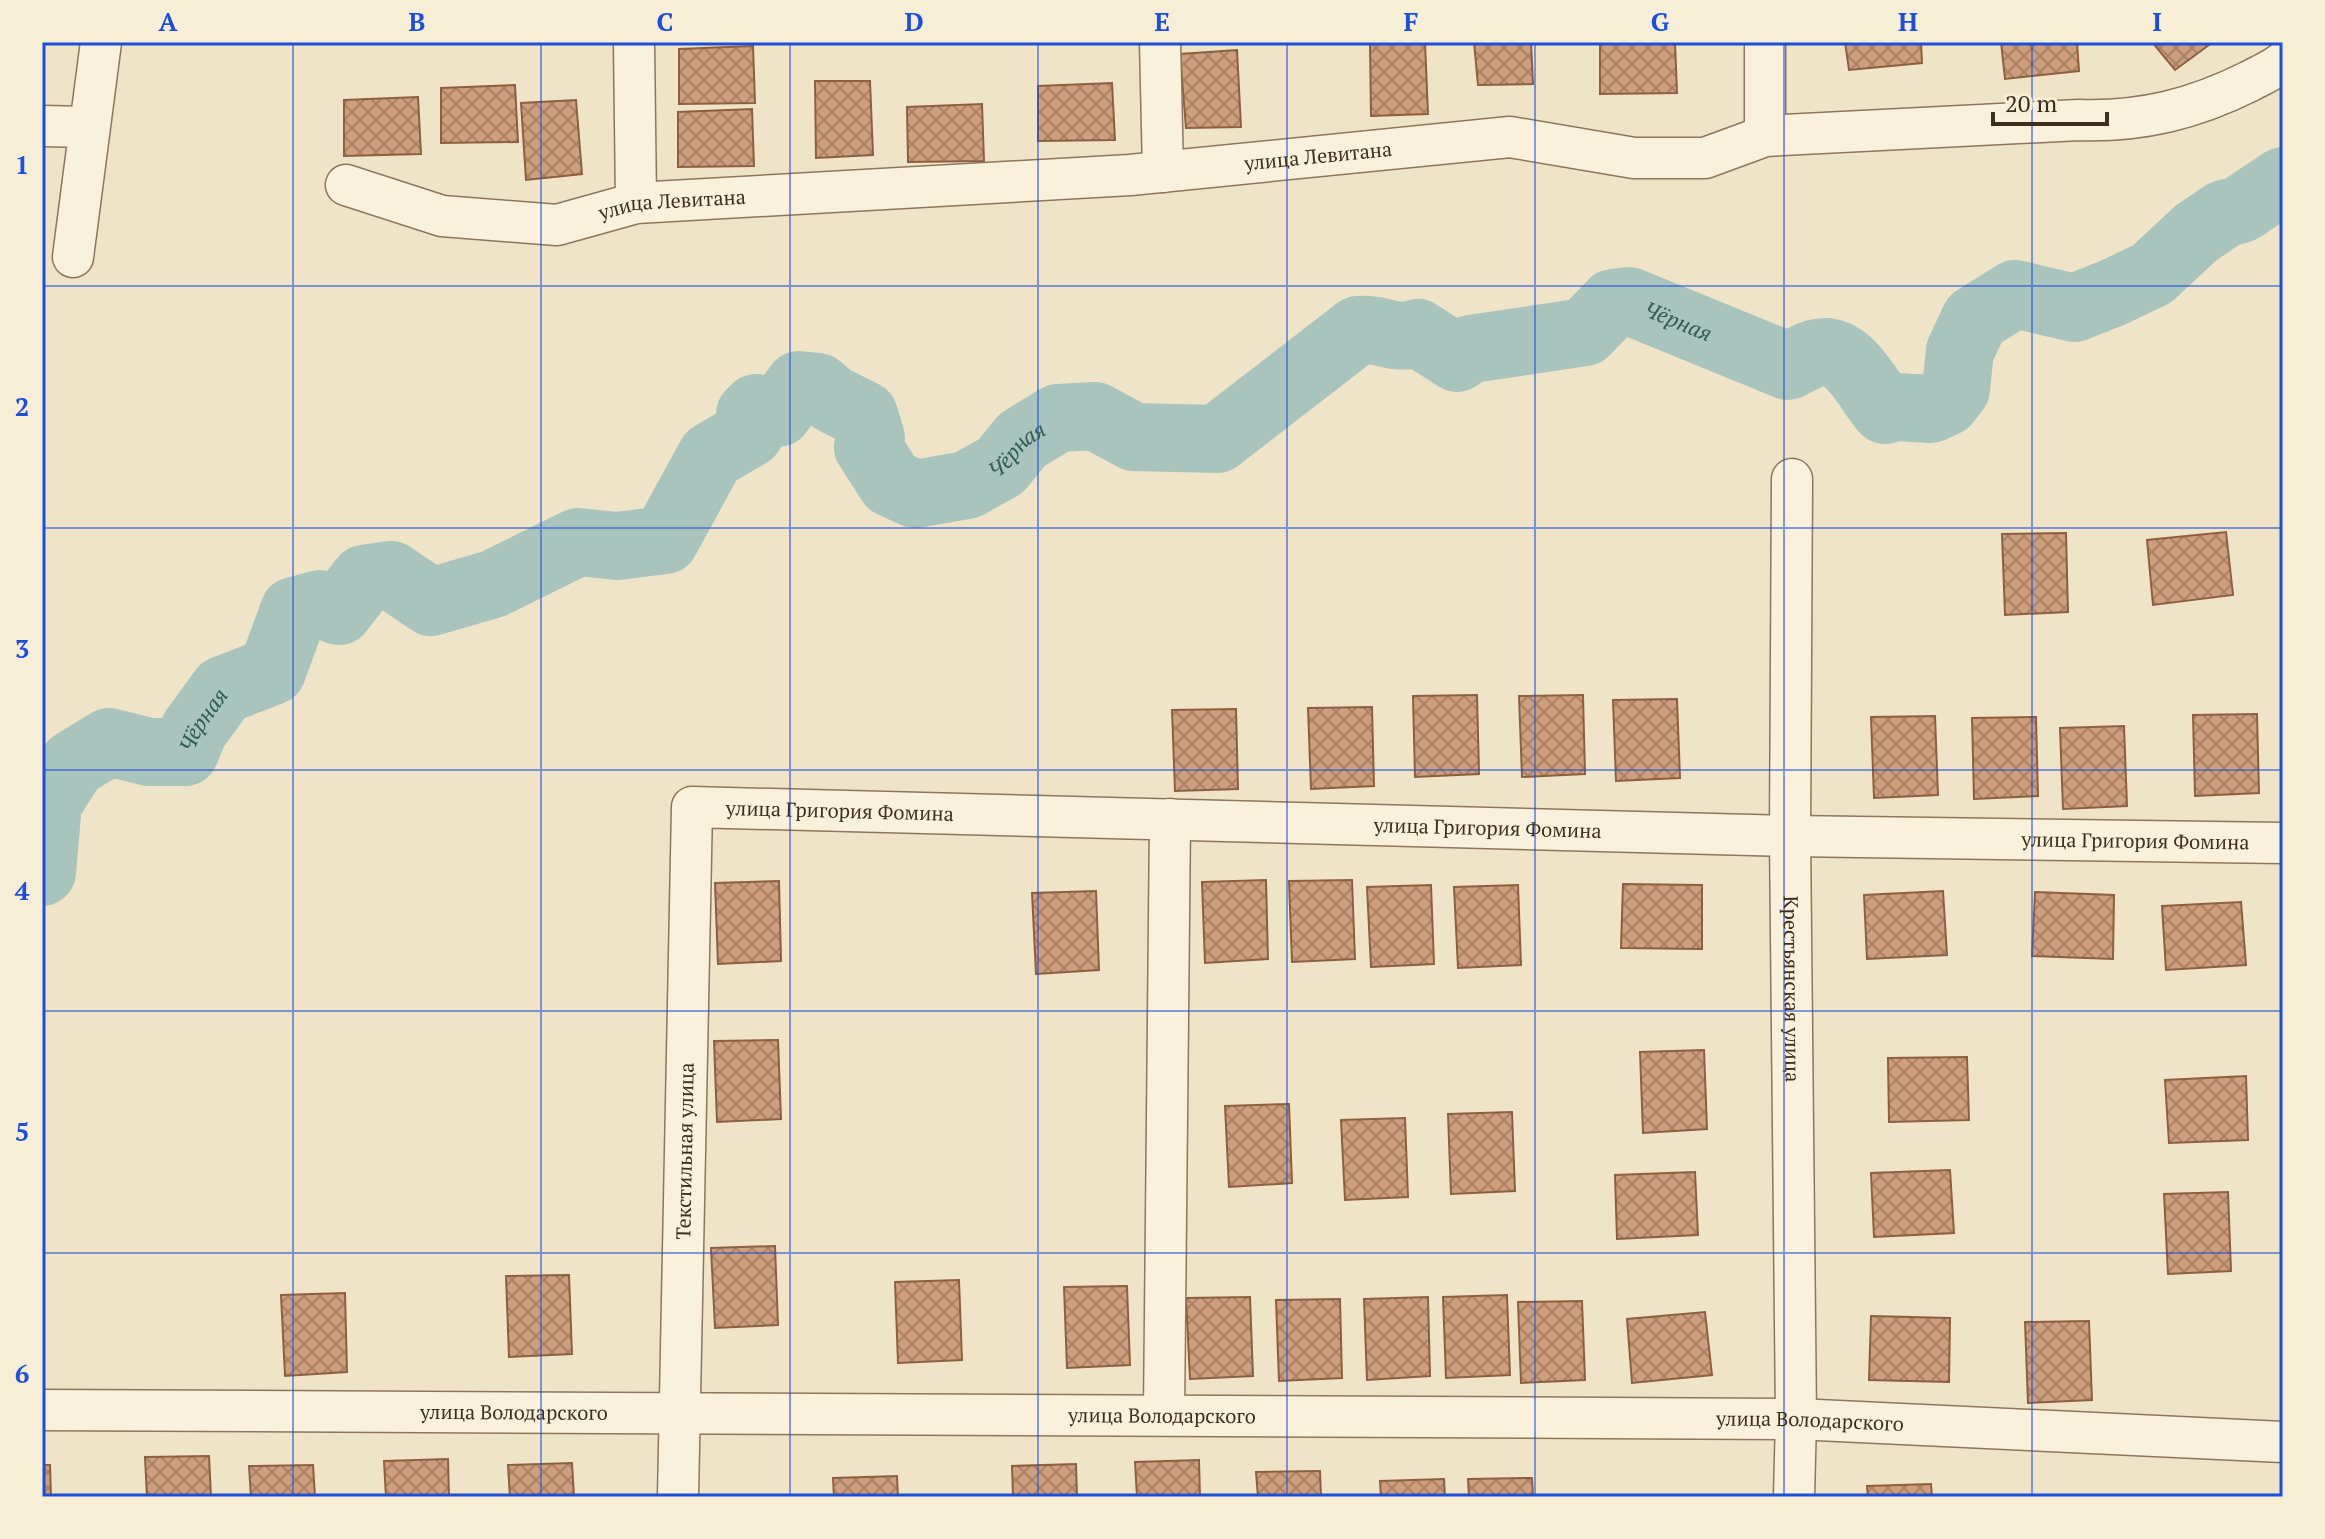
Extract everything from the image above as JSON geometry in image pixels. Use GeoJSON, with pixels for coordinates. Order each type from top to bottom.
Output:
{"type":"FeatureCollection","features":[{"type":"Feature","properties":{"kind":"street"},"geometry":{"type":"LineString","coordinates":[[73,257],[101,42]]}},
{"type":"Feature","properties":{"kind":"street"},"geometry":{"type":"LineString","coordinates":[[634,42],[636,203]]}},
{"type":"Feature","properties":{"kind":"street"},"geometry":{"type":"LineString","coordinates":[[1160,42],[1163,172]]}},
{"type":"Feature","properties":{"kind":"street"},"geometry":{"type":"LineString","coordinates":[[1765,42],[1765,136]]}},
{"type":"Feature","properties":{"kind":"street","name":"улица Левитана"},"geometry":{"type":"LineString","coordinates":[[346,185],[442,216],[557,225],[636,203],[1163,172],[1510,137],[1634,158],[1705,158],[1765,136],[2079,120],[2115,121],[2178,111],[2232,89],[2283,62]]}},
{"type":"Feature","properties":{"kind":"street"},"geometry":{"type":"LineString","coordinates":[[42,126],[89,127]]}},
{"type":"Feature","properties":{"kind":"street","name":"Крестьянская улица"},"geometry":{"type":"LineString","coordinates":[[1792,479],[1790,836],[1796,1419],[1794,1497]]}},
{"type":"Feature","properties":{"kind":"street","name":"улица Григория Фомина"},"geometry":{"type":"LineString","coordinates":[[692,807],[1790,836],[2283,843]]}},
{"type":"Feature","properties":{"kind":"street","name":"Текстильная улица"},"geometry":{"type":"LineString","coordinates":[[678,1497],[692,807]]}},
{"type":"Feature","properties":{"kind":"street"},"geometry":{"type":"LineString","coordinates":[[1164,1415],[1170,819]]}},
{"type":"Feature","properties":{"kind":"street","name":"улица Володарского"},"geometry":{"type":"LineString","coordinates":[[42,1410],[1796,1419],[2283,1442]]}},
{"type":"Feature","properties":{"kind":"building"},"geometry":{"type":"Polygon","coordinates":[[[1370,42],[1425,42],[1428,114],[1371,116],[1370,42]]]}},
{"type":"Feature","properties":{"kind":"building"},"geometry":{"type":"Polygon","coordinates":[[[1474,42],[1531,42],[1533,84],[1478,85],[1474,42]]]}},
{"type":"Feature","properties":{"kind":"building"},"geometry":{"type":"Polygon","coordinates":[[[1600,42],[1675,42],[1677,93],[1600,94],[1600,42]]]}},
{"type":"Feature","properties":{"kind":"building"},"geometry":{"type":"Polygon","coordinates":[[[1845,42],[1921,42],[1922,63],[1849,70],[1845,42]]]}},
{"type":"Feature","properties":{"kind":"building"},"geometry":{"type":"Polygon","coordinates":[[[2001,42],[2077,42],[2079,71],[2005,79],[2001,42]]]}},
{"type":"Feature","properties":{"kind":"building"},"geometry":{"type":"Polygon","coordinates":[[[2152,42],[2213,42],[2175,70],[2152,42]]]}},
{"type":"Feature","properties":{"kind":"building"},"geometry":{"type":"Polygon","coordinates":[[[753,46],[755,103],[679,104],[679,49],[753,46]]]}},
{"type":"Feature","properties":{"kind":"building"},"geometry":{"type":"Polygon","coordinates":[[[1237,50],[1241,127],[1186,128],[1180,54],[1237,50]]]}},
{"type":"Feature","properties":{"kind":"building"},"geometry":{"type":"Polygon","coordinates":[[[815,81],[870,81],[873,155],[816,158],[815,81]]]}},
{"type":"Feature","properties":{"kind":"building"},"geometry":{"type":"Polygon","coordinates":[[[1112,83],[1115,140],[1038,141],[1038,86],[1112,83]]]}},
{"type":"Feature","properties":{"kind":"building"},"geometry":{"type":"Polygon","coordinates":[[[515,85],[518,142],[441,143],[441,88],[515,85]]]}},
{"type":"Feature","properties":{"kind":"building"},"geometry":{"type":"Polygon","coordinates":[[[418,97],[421,154],[344,156],[344,100],[418,97]]]}},
{"type":"Feature","properties":{"kind":"building"},"geometry":{"type":"Polygon","coordinates":[[[576,100],[582,174],[526,180],[521,103],[576,100]]]}},
{"type":"Feature","properties":{"kind":"building"},"geometry":{"type":"Polygon","coordinates":[[[982,104],[984,161],[908,162],[907,107],[982,104]]]}},
{"type":"Feature","properties":{"kind":"building"},"geometry":{"type":"Polygon","coordinates":[[[752,109],[754,166],[678,167],[678,112],[752,109]]]}},
{"type":"Feature","properties":{"kind":"building"},"geometry":{"type":"Polygon","coordinates":[[[2226,532],[2233,595],[2153,605],[2147,540],[2226,532]]]}},
{"type":"Feature","properties":{"kind":"building"},"geometry":{"type":"Polygon","coordinates":[[[2066,533],[2068,612],[2005,615],[2002,534],[2066,533]]]}},
{"type":"Feature","properties":{"kind":"building"},"geometry":{"type":"Polygon","coordinates":[[[1477,695],[1479,774],[1415,777],[1413,696],[1477,695]]]}},
{"type":"Feature","properties":{"kind":"building"},"geometry":{"type":"Polygon","coordinates":[[[1583,695],[1585,774],[1522,777],[1519,696],[1583,695]]]}},
{"type":"Feature","properties":{"kind":"building"},"geometry":{"type":"Polygon","coordinates":[[[1677,699],[1680,778],[1616,781],[1613,700],[1677,699]]]}},
{"type":"Feature","properties":{"kind":"building"},"geometry":{"type":"Polygon","coordinates":[[[1372,707],[1374,786],[1311,789],[1308,708],[1372,707]]]}},
{"type":"Feature","properties":{"kind":"building"},"geometry":{"type":"Polygon","coordinates":[[[1236,709],[1238,789],[1175,791],[1172,710],[1236,709]]]}},
{"type":"Feature","properties":{"kind":"building"},"geometry":{"type":"Polygon","coordinates":[[[2257,714],[2259,793],[2195,796],[2193,715],[2257,714]]]}},
{"type":"Feature","properties":{"kind":"building"},"geometry":{"type":"Polygon","coordinates":[[[1935,716],[1938,795],[1874,798],[1871,717],[1935,716]]]}},
{"type":"Feature","properties":{"kind":"building"},"geometry":{"type":"Polygon","coordinates":[[[2036,717],[2038,796],[1974,799],[1972,718],[2036,717]]]}},
{"type":"Feature","properties":{"kind":"building"},"geometry":{"type":"Polygon","coordinates":[[[2124,726],[2127,806],[2063,809],[2060,728],[2124,726]]]}},
{"type":"Feature","properties":{"kind":"building"},"geometry":{"type":"Polygon","coordinates":[[[1266,880],[1268,959],[1205,963],[1202,882],[1266,880]]]}},
{"type":"Feature","properties":{"kind":"building"},"geometry":{"type":"Polygon","coordinates":[[[1352,880],[1355,959],[1292,962],[1289,881],[1352,880]]]}},
{"type":"Feature","properties":{"kind":"building"},"geometry":{"type":"Polygon","coordinates":[[[779,881],[781,961],[718,964],[715,883],[779,881]]]}},
{"type":"Feature","properties":{"kind":"building"},"geometry":{"type":"Polygon","coordinates":[[[1623,884],[1702,885],[1702,949],[1621,948],[1623,884]]]}},
{"type":"Feature","properties":{"kind":"building"},"geometry":{"type":"Polygon","coordinates":[[[1431,885],[1434,964],[1371,967],[1367,887],[1431,885]]]}},
{"type":"Feature","properties":{"kind":"building"},"geometry":{"type":"Polygon","coordinates":[[[1518,885],[1521,965],[1458,968],[1454,887],[1518,885]]]}},
{"type":"Feature","properties":{"kind":"building"},"geometry":{"type":"Polygon","coordinates":[[[1096,891],[1099,970],[1036,974],[1032,893],[1096,891]]]}},
{"type":"Feature","properties":{"kind":"building"},"geometry":{"type":"Polygon","coordinates":[[[1943,891],[1947,955],[1867,959],[1864,895],[1943,891]]]}},
{"type":"Feature","properties":{"kind":"building"},"geometry":{"type":"Polygon","coordinates":[[[2035,892],[2114,895],[2113,959],[2032,956],[2035,892]]]}},
{"type":"Feature","properties":{"kind":"building"},"geometry":{"type":"Polygon","coordinates":[[[2241,902],[2246,965],[2166,970],[2162,906],[2241,902]]]}},
{"type":"Feature","properties":{"kind":"building"},"geometry":{"type":"Polygon","coordinates":[[[778,1040],[781,1119],[717,1122],[714,1041],[778,1040]]]}},
{"type":"Feature","properties":{"kind":"building"},"geometry":{"type":"Polygon","coordinates":[[[1704,1050],[1707,1129],[1643,1133],[1640,1052],[1704,1050]]]}},
{"type":"Feature","properties":{"kind":"building"},"geometry":{"type":"Polygon","coordinates":[[[1967,1057],[1969,1120],[1889,1122],[1888,1058],[1967,1057]]]}},
{"type":"Feature","properties":{"kind":"building"},"geometry":{"type":"Polygon","coordinates":[[[2246,1076],[2248,1140],[2169,1143],[2165,1080],[2246,1076]]]}},
{"type":"Feature","properties":{"kind":"building"},"geometry":{"type":"Polygon","coordinates":[[[1289,1104],[1292,1183],[1229,1187],[1225,1106],[1289,1104]]]}},
{"type":"Feature","properties":{"kind":"building"},"geometry":{"type":"Polygon","coordinates":[[[1512,1112],[1515,1191],[1451,1194],[1448,1114],[1512,1112]]]}},
{"type":"Feature","properties":{"kind":"building"},"geometry":{"type":"Polygon","coordinates":[[[1405,1118],[1408,1197],[1345,1200],[1341,1120],[1405,1118]]]}},
{"type":"Feature","properties":{"kind":"building"},"geometry":{"type":"Polygon","coordinates":[[[1950,1170],[1954,1233],[1874,1237],[1871,1173],[1950,1170]]]}},
{"type":"Feature","properties":{"kind":"building"},"geometry":{"type":"Polygon","coordinates":[[[1695,1172],[1698,1235],[1617,1239],[1615,1175],[1695,1172]]]}},
{"type":"Feature","properties":{"kind":"building"},"geometry":{"type":"Polygon","coordinates":[[[2228,1192],[2231,1271],[2168,1274],[2164,1194],[2228,1192]]]}},
{"type":"Feature","properties":{"kind":"building"},"geometry":{"type":"Polygon","coordinates":[[[775,1246],[778,1325],[715,1328],[711,1248],[775,1246]]]}},
{"type":"Feature","properties":{"kind":"building"},"geometry":{"type":"Polygon","coordinates":[[[569,1275],[572,1354],[509,1357],[506,1276],[569,1275]]]}},
{"type":"Feature","properties":{"kind":"building"},"geometry":{"type":"Polygon","coordinates":[[[959,1280],[962,1360],[898,1363],[895,1282],[959,1280]]]}},
{"type":"Feature","properties":{"kind":"building"},"geometry":{"type":"Polygon","coordinates":[[[1127,1286],[1130,1365],[1067,1368],[1064,1287],[1127,1286]]]}},
{"type":"Feature","properties":{"kind":"building"},"geometry":{"type":"Polygon","coordinates":[[[345,1293],[347,1372],[285,1376],[281,1295],[345,1293]]]}},
{"type":"Feature","properties":{"kind":"building"},"geometry":{"type":"Polygon","coordinates":[[[1507,1295],[1510,1375],[1446,1378],[1443,1297],[1507,1295]]]}},
{"type":"Feature","properties":{"kind":"building"},"geometry":{"type":"Polygon","coordinates":[[[1250,1297],[1253,1376],[1190,1379],[1186,1298],[1250,1297]]]}},
{"type":"Feature","properties":{"kind":"building"},"geometry":{"type":"Polygon","coordinates":[[[1428,1297],[1430,1376],[1367,1380],[1364,1299],[1428,1297]]]}},
{"type":"Feature","properties":{"kind":"building"},"geometry":{"type":"Polygon","coordinates":[[[1340,1299],[1342,1378],[1279,1381],[1276,1300],[1340,1299]]]}},
{"type":"Feature","properties":{"kind":"building"},"geometry":{"type":"Polygon","coordinates":[[[1582,1301],[1585,1380],[1521,1383],[1518,1302],[1582,1301]]]}},
{"type":"Feature","properties":{"kind":"building"},"geometry":{"type":"Polygon","coordinates":[[[1705,1312],[1712,1375],[1632,1383],[1627,1319],[1705,1312]]]}},
{"type":"Feature","properties":{"kind":"building"},"geometry":{"type":"Polygon","coordinates":[[[1871,1316],[1950,1318],[1949,1382],[1869,1380],[1871,1316]]]}},
{"type":"Feature","properties":{"kind":"building"},"geometry":{"type":"Polygon","coordinates":[[[2089,1321],[2092,1400],[2028,1403],[2025,1322],[2089,1321]]]}},
{"type":"Feature","properties":{"kind":"building"},"geometry":{"type":"Polygon","coordinates":[[[209,1456],[211,1497],[147,1497],[145,1457],[209,1456]]]}},
{"type":"Feature","properties":{"kind":"building"},"geometry":{"type":"Polygon","coordinates":[[[448,1459],[449,1497],[386,1497],[384,1461],[448,1459]]]}},
{"type":"Feature","properties":{"kind":"building"},"geometry":{"type":"Polygon","coordinates":[[[1199,1460],[1200,1497],[1137,1497],[1135,1462],[1199,1460]]]}},
{"type":"Feature","properties":{"kind":"building"},"geometry":{"type":"Polygon","coordinates":[[[572,1463],[574,1497],[510,1497],[508,1465],[572,1463]]]}},
{"type":"Feature","properties":{"kind":"building"},"geometry":{"type":"Polygon","coordinates":[[[1076,1464],[1077,1497],[1013,1497],[1012,1466],[1076,1464]]]}},
{"type":"Feature","properties":{"kind":"building"},"geometry":{"type":"Polygon","coordinates":[[[42,1465],[50,1465],[51,1497],[42,1497],[42,1465]]]}},
{"type":"Feature","properties":{"kind":"building"},"geometry":{"type":"Polygon","coordinates":[[[313,1465],[315,1497],[251,1497],[249,1466],[313,1465]]]}},
{"type":"Feature","properties":{"kind":"building"},"geometry":{"type":"Polygon","coordinates":[[[1320,1471],[1321,1497],[1258,1497],[1256,1472],[1320,1471]]]}},
{"type":"Feature","properties":{"kind":"building"},"geometry":{"type":"Polygon","coordinates":[[[897,1476],[898,1497],[834,1497],[833,1478],[897,1476]]]}},
{"type":"Feature","properties":{"kind":"building"},"geometry":{"type":"Polygon","coordinates":[[[1532,1478],[1533,1497],[1469,1497],[1468,1479],[1532,1478]]]}},
{"type":"Feature","properties":{"kind":"building"},"geometry":{"type":"Polygon","coordinates":[[[1444,1479],[1445,1497],[1381,1497],[1380,1481],[1444,1479]]]}},
{"type":"Feature","properties":{"kind":"building"},"geometry":{"type":"Polygon","coordinates":[[[1931,1484],[1932,1497],[1868,1497],[1867,1486],[1931,1484]]]}},
{"type":"Feature","properties":{"kind":"waterway","name":"Чёрная"},"geometry":{"type":"LineString","coordinates":[[42,872],[48,803],[73,764],[109,742],[149,752],[185,752],[194,730],[223,690],[272,671],[294,611],[320,604],[339,611],[364,579],[391,575],[431,602],[493,584],[578,542],[617,546],[665,540],[711,456],[750,433],[750,414],[756,408],[778,413],[799,385],[818,387],[832,399],[864,415],[871,438],[868,447],[891,483],[915,494],[967,485],[1001,466],[1022,440],[1058,418],[1095,416],[1134,437],[1217,439],[1358,330],[1402,336],[1418,333],[1457,358],[1471,349],[1585,332],[1613,303],[1629,301],[1788,366],[1817,353],[1839,356],[1857,371],[1885,410],[1897,407],[1931,409],[1946,402],[1956,389],[1960,351],[1975,319],[2015,294],[2074,308],[2112,293],[2152,274],[2196,233],[2224,214],[2241,209],[2283,181]]}}]}
